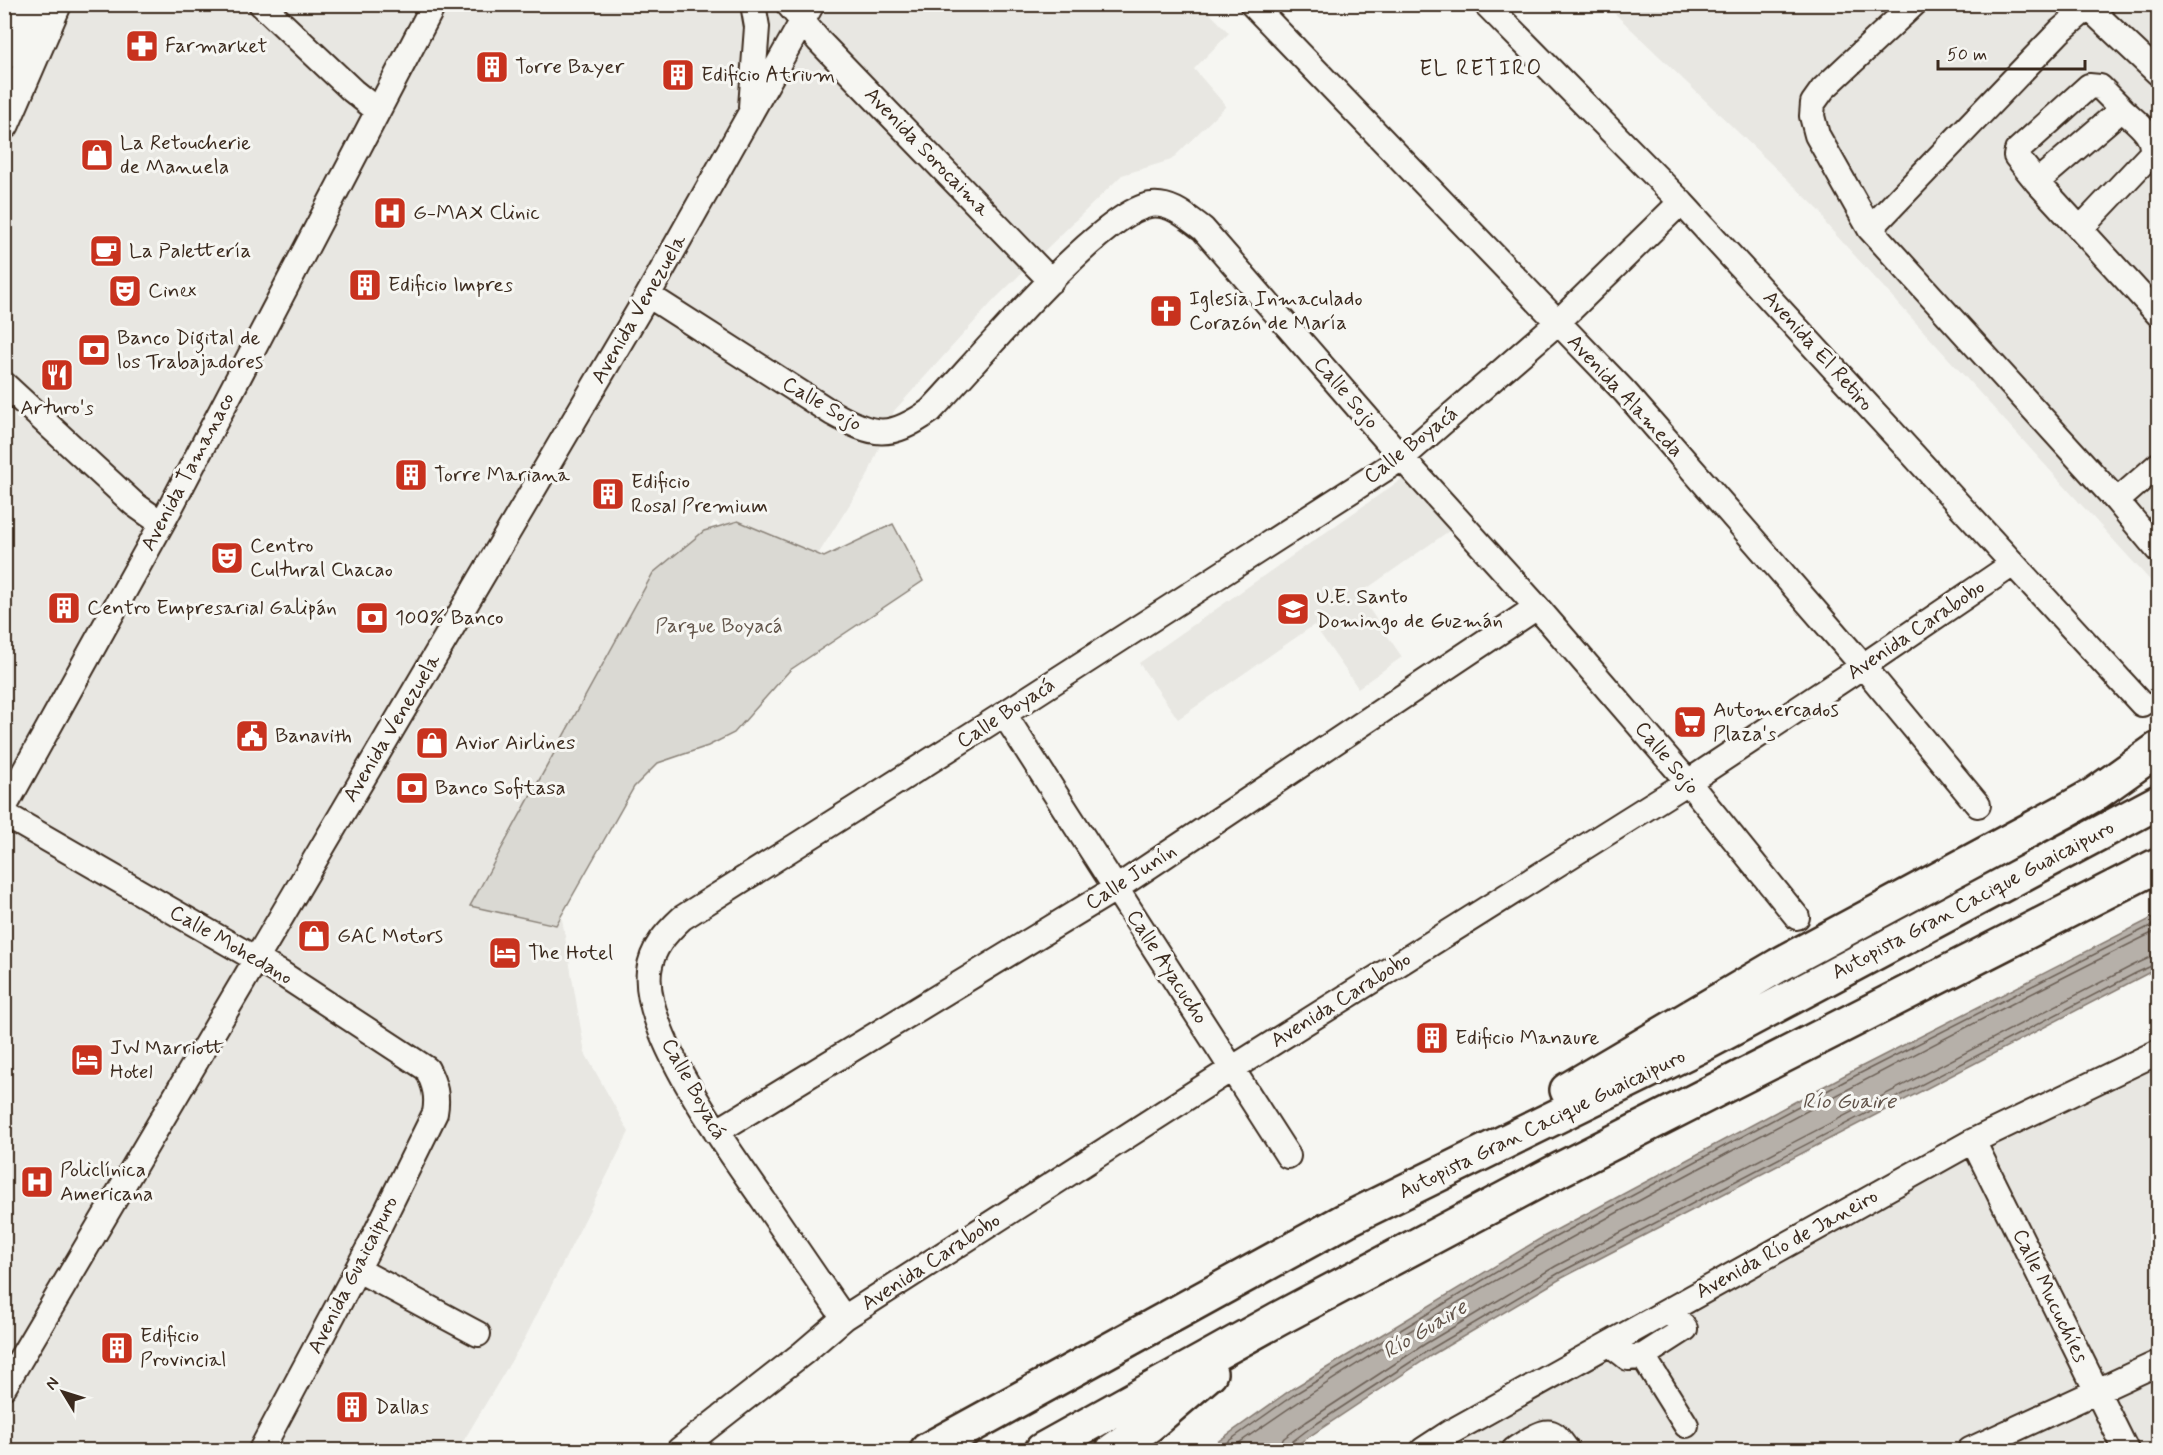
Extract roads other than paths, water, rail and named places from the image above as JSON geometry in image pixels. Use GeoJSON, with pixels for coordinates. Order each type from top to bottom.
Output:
{"type":"FeatureCollection","features":[{"type":"Feature","properties":{"kind":"highway"},"geometry":{"type":"LineString","coordinates":[[2065,811],[2150,718]]}},
{"type":"Feature","properties":{"kind":"highway"},"geometry":{"type":"LineString","coordinates":[[1347,1220],[1779,964],[2095,794],[2158,749]]}},
{"type":"Feature","properties":{"kind":"highway"},"geometry":{"type":"LineString","coordinates":[[2123,819],[2158,792]]}},
{"type":"Feature","properties":{"kind":"highway","name":"Autopista Gran Cacique Guaicaipuro"},"geometry":{"type":"LineString","coordinates":[[927,1450],[1347,1220],[1706,1043],[2158,802]]}},
{"type":"Feature","properties":{"kind":"highway"},"geometry":{"type":"LineString","coordinates":[[1042,1450],[1278,1319],[1557,1171],[2158,865]]}},
{"type":"Feature","properties":{"kind":"highway"},"geometry":{"type":"LineString","coordinates":[[1113,1450],[1148,1426],[1278,1319]]}},
{"type":"Feature","properties":{"kind":"main road"},"geometry":{"type":"LineString","coordinates":[[4,54],[25,4]]}},
{"type":"Feature","properties":{"kind":"main road"},"geometry":{"type":"LineString","coordinates":[[4,124],[56,4]]}},
{"type":"Feature","properties":{"kind":"street"},"geometry":{"type":"LineString","coordinates":[[261,4],[353,91],[378,111]]}},
{"type":"Feature","properties":{"kind":"street","name":"Avenida Tamanaco"},"geometry":{"type":"LineString","coordinates":[[4,808],[161,523],[434,4]]}},
{"type":"Feature","properties":{"kind":"street"},"geometry":{"type":"LineString","coordinates":[[751,112],[757,27],[753,4]]}},
{"type":"Feature","properties":{"kind":"street","name":"Avenida Sorocaima"},"geometry":{"type":"LineString","coordinates":[[760,4],[766,9],[801,11],[1051,281]]}},
{"type":"Feature","properties":{"kind":"street","name":"Avenida Alameda"},"geometry":{"type":"LineString","coordinates":[[1252,4],[1625,392],[1863,666],[1978,805]]}},
{"type":"Feature","properties":{"kind":"street","name":"Avenida El Retiro"},"geometry":{"type":"LineString","coordinates":[[1486,4],[1681,202],[2013,564],[2150,718]]}},
{"type":"Feature","properties":{"kind":"street"},"geometry":{"type":"LineString","coordinates":[[1914,4],[1823,89],[1813,103],[1812,116],[1817,135],[1870,229],[2158,550]]}},
{"type":"Feature","properties":{"kind":"street"},"geometry":{"type":"LineString","coordinates":[[1870,229],[2060,31],[2090,6],[2158,73]]}},
{"type":"Feature","properties":{"kind":"street","name":"Avenida Venezuela"},"geometry":{"type":"LineString","coordinates":[[4,1387],[648,295],[751,112],[801,11]]}},
{"type":"Feature","properties":{"kind":"street"},"geometry":{"type":"LineString","coordinates":[[2080,229],[2151,154],[2153,147],[2150,137],[2100,87],[2089,87],[2017,151],[2016,156],[2018,161],[2080,229],[2158,314]]}},
{"type":"Feature","properties":{"kind":"street"},"geometry":{"type":"LineString","coordinates":[[2037,182],[2122,109]]}},
{"type":"Feature","properties":{"kind":"street","name":"Calle Boyacá"},"geometry":{"type":"LineString","coordinates":[[844,1318],[716,1132],[670,1054],[650,1001],[649,970],[661,938],[682,918],[700,906],[1402,458],[1557,323],[1681,202]]}},
{"type":"Feature","properties":{"kind":"street","name":"Calle Sojo"},"geometry":{"type":"LineString","coordinates":[[648,295],[832,413],[858,427],[883,432],[913,423],[930,411],[1051,281],[1092,242],[1126,216],[1149,205],[1165,206],[1176,210],[1203,229],[1402,458],[1537,607],[1688,782],[1797,917]]}},
{"type":"Feature","properties":{"kind":"street"},"geometry":{"type":"LineString","coordinates":[[4,384],[134,504],[161,523]]}},
{"type":"Feature","properties":{"kind":"street"},"geometry":{"type":"LineString","coordinates":[[2116,501],[2158,465]]}},
{"type":"Feature","properties":{"kind":"street","name":"Avenida Carabobo"},"geometry":{"type":"LineString","coordinates":[[679,1450],[844,1318],[1233,1068],[1688,782],[2013,564]]}},
{"type":"Feature","properties":{"kind":"street","name":"Calle Junín"},"geometry":{"type":"LineString","coordinates":[[716,1132],[1115,889],[1537,607]]}},
{"type":"Feature","properties":{"kind":"street","name":"Calle Ayacucho"},"geometry":{"type":"LineString","coordinates":[[1004,714],[1288,1156]]}},
{"type":"Feature","properties":{"kind":"street","name":"Calle Mohedano"},"geometry":{"type":"LineString","coordinates":[[4,814],[282,974],[427,1069],[438,1096]]}},
{"type":"Feature","properties":{"kind":"street","name":"Avenida Río de Janeiro"},"geometry":{"type":"LineString","coordinates":[[1423,1450],[1454,1442],[1610,1344],[1973,1141],[2158,1052]]}},
{"type":"Feature","properties":{"kind":"street","name":"Avenida Guaicaipuro"},"geometry":{"type":"LineString","coordinates":[[261,1450],[358,1270],[435,1113],[438,1096]]}},
{"type":"Feature","properties":{"kind":"street","name":"Calle Mucuchíes"},"geometry":{"type":"LineString","coordinates":[[1973,1141],[2126,1450]]}},
{"type":"Feature","properties":{"kind":"street"},"geometry":{"type":"LineString","coordinates":[[358,1270],[478,1334]]}},
{"type":"Feature","properties":{"kind":"street"},"geometry":{"type":"LineString","coordinates":[[1610,1344],[1628,1358],[1643,1356],[1685,1329],[1671,1310]]}},
{"type":"Feature","properties":{"kind":"street"},"geometry":{"type":"LineString","coordinates":[[1643,1356],[1686,1425]]}},
{"type":"Feature","properties":{"kind":"street"},"geometry":{"type":"LineString","coordinates":[[1970,1450],[2158,1363]]}},
{"type":"Feature","properties":{"kind":"street"},"geometry":{"type":"LineString","coordinates":[[1514,1450],[1544,1432],[1551,1432],[1557,1436],[1567,1450]]}},
{"type":"Feature","properties":{"kind":"water","name":"Río Guaire"},"geometry":{"type":"Polygon","coordinates":[[[2158,915],[2158,968],[1562,1278],[1432,1355],[1289,1450],[1206,1450],[1292,1389],[1543,1237],[1845,1075],[2158,915]]]}},
{"type":"Feature","properties":{"kind":"place","name":"Farmarket"},"geometry":{"type":"Point","coordinates":[142,46]}},
{"type":"Feature","properties":{"kind":"place","name":"Torre Bayer"},"geometry":{"type":"Point","coordinates":[492,67]}},
{"type":"Feature","properties":{"kind":"place","name":"Edificio Atrium"},"geometry":{"type":"Point","coordinates":[678,75]}},
{"type":"Feature","properties":{"kind":"place","name":"La Retoucherie de Manuela"},"geometry":{"type":"Point","coordinates":[97,155]}},
{"type":"Feature","properties":{"kind":"place","name":"G-MAX Clinic"},"geometry":{"type":"Point","coordinates":[390,213]}},
{"type":"Feature","properties":{"kind":"place","name":"La Palettería"},"geometry":{"type":"Point","coordinates":[106,251]}},
{"type":"Feature","properties":{"kind":"place","name":"Edificio Impres"},"geometry":{"type":"Point","coordinates":[365,285]}},
{"type":"Feature","properties":{"kind":"place","name":"Cinex"},"geometry":{"type":"Point","coordinates":[125,291]}},
{"type":"Feature","properties":{"kind":"place","name":"Iglesia Inmaculado Corazón de María"},"geometry":{"type":"Point","coordinates":[1166,311]}},
{"type":"Feature","properties":{"kind":"place","name":"Banco Digital de los Trabajadores"},"geometry":{"type":"Point","coordinates":[94,350]}},
{"type":"Feature","properties":{"kind":"place","name":"Arturo's"},"geometry":{"type":"Point","coordinates":[57,375]}},
{"type":"Feature","properties":{"kind":"place","name":"Torre Mariana"},"geometry":{"type":"Point","coordinates":[411,475]}},
{"type":"Feature","properties":{"kind":"place","name":"Edificio Rosal Premium"},"geometry":{"type":"Point","coordinates":[608,494]}},
{"type":"Feature","properties":{"kind":"place","name":"Centro Cultural Chacao"},"geometry":{"type":"Point","coordinates":[227,558]}},
{"type":"Feature","properties":{"kind":"place","name":"Centro Empresarial Galipán"},"geometry":{"type":"Point","coordinates":[64,608]}},
{"type":"Feature","properties":{"kind":"place","name":"U.E. Santo Domingo de Guzmán"},"geometry":{"type":"Point","coordinates":[1293,609]}},
{"type":"Feature","properties":{"kind":"place","name":"100% Banco"},"geometry":{"type":"Point","coordinates":[372,618]}},
{"type":"Feature","properties":{"kind":"place","name":"Automercados Plaza's"},"geometry":{"type":"Point","coordinates":[1690,722]}},
{"type":"Feature","properties":{"kind":"place","name":"Banavith"},"geometry":{"type":"Point","coordinates":[252,736]}},
{"type":"Feature","properties":{"kind":"place","name":"Avior Airlines"},"geometry":{"type":"Point","coordinates":[432,743]}},
{"type":"Feature","properties":{"kind":"place","name":"Banco Sofitasa"},"geometry":{"type":"Point","coordinates":[412,788]}},
{"type":"Feature","properties":{"kind":"place","name":"GAC Motors"},"geometry":{"type":"Point","coordinates":[314,936]}},
{"type":"Feature","properties":{"kind":"place","name":"The Hotel"},"geometry":{"type":"Point","coordinates":[505,953]}},
{"type":"Feature","properties":{"kind":"place","name":"Edificio Manaure"},"geometry":{"type":"Point","coordinates":[1432,1038]}},
{"type":"Feature","properties":{"kind":"place","name":"JW Marriott Hotel"},"geometry":{"type":"Point","coordinates":[87,1060]}},
{"type":"Feature","properties":{"kind":"place","name":"Policlínica Americana"},"geometry":{"type":"Point","coordinates":[37,1182]}},
{"type":"Feature","properties":{"kind":"place","name":"Edificio Provincial"},"geometry":{"type":"Point","coordinates":[117,1348]}},
{"type":"Feature","properties":{"kind":"place","name":"Dallas"},"geometry":{"type":"Point","coordinates":[352,1407]}},
{"type":"Feature","properties":{"kind":"district","name":"EL RETIRO"},"geometry":{"type":"Point","coordinates":[1481,69]}},
{"type":"Feature","properties":{"kind":"park label","name":"Parque Boyacá"},"geometry":{"type":"Point","coordinates":[719,626]}}]}
